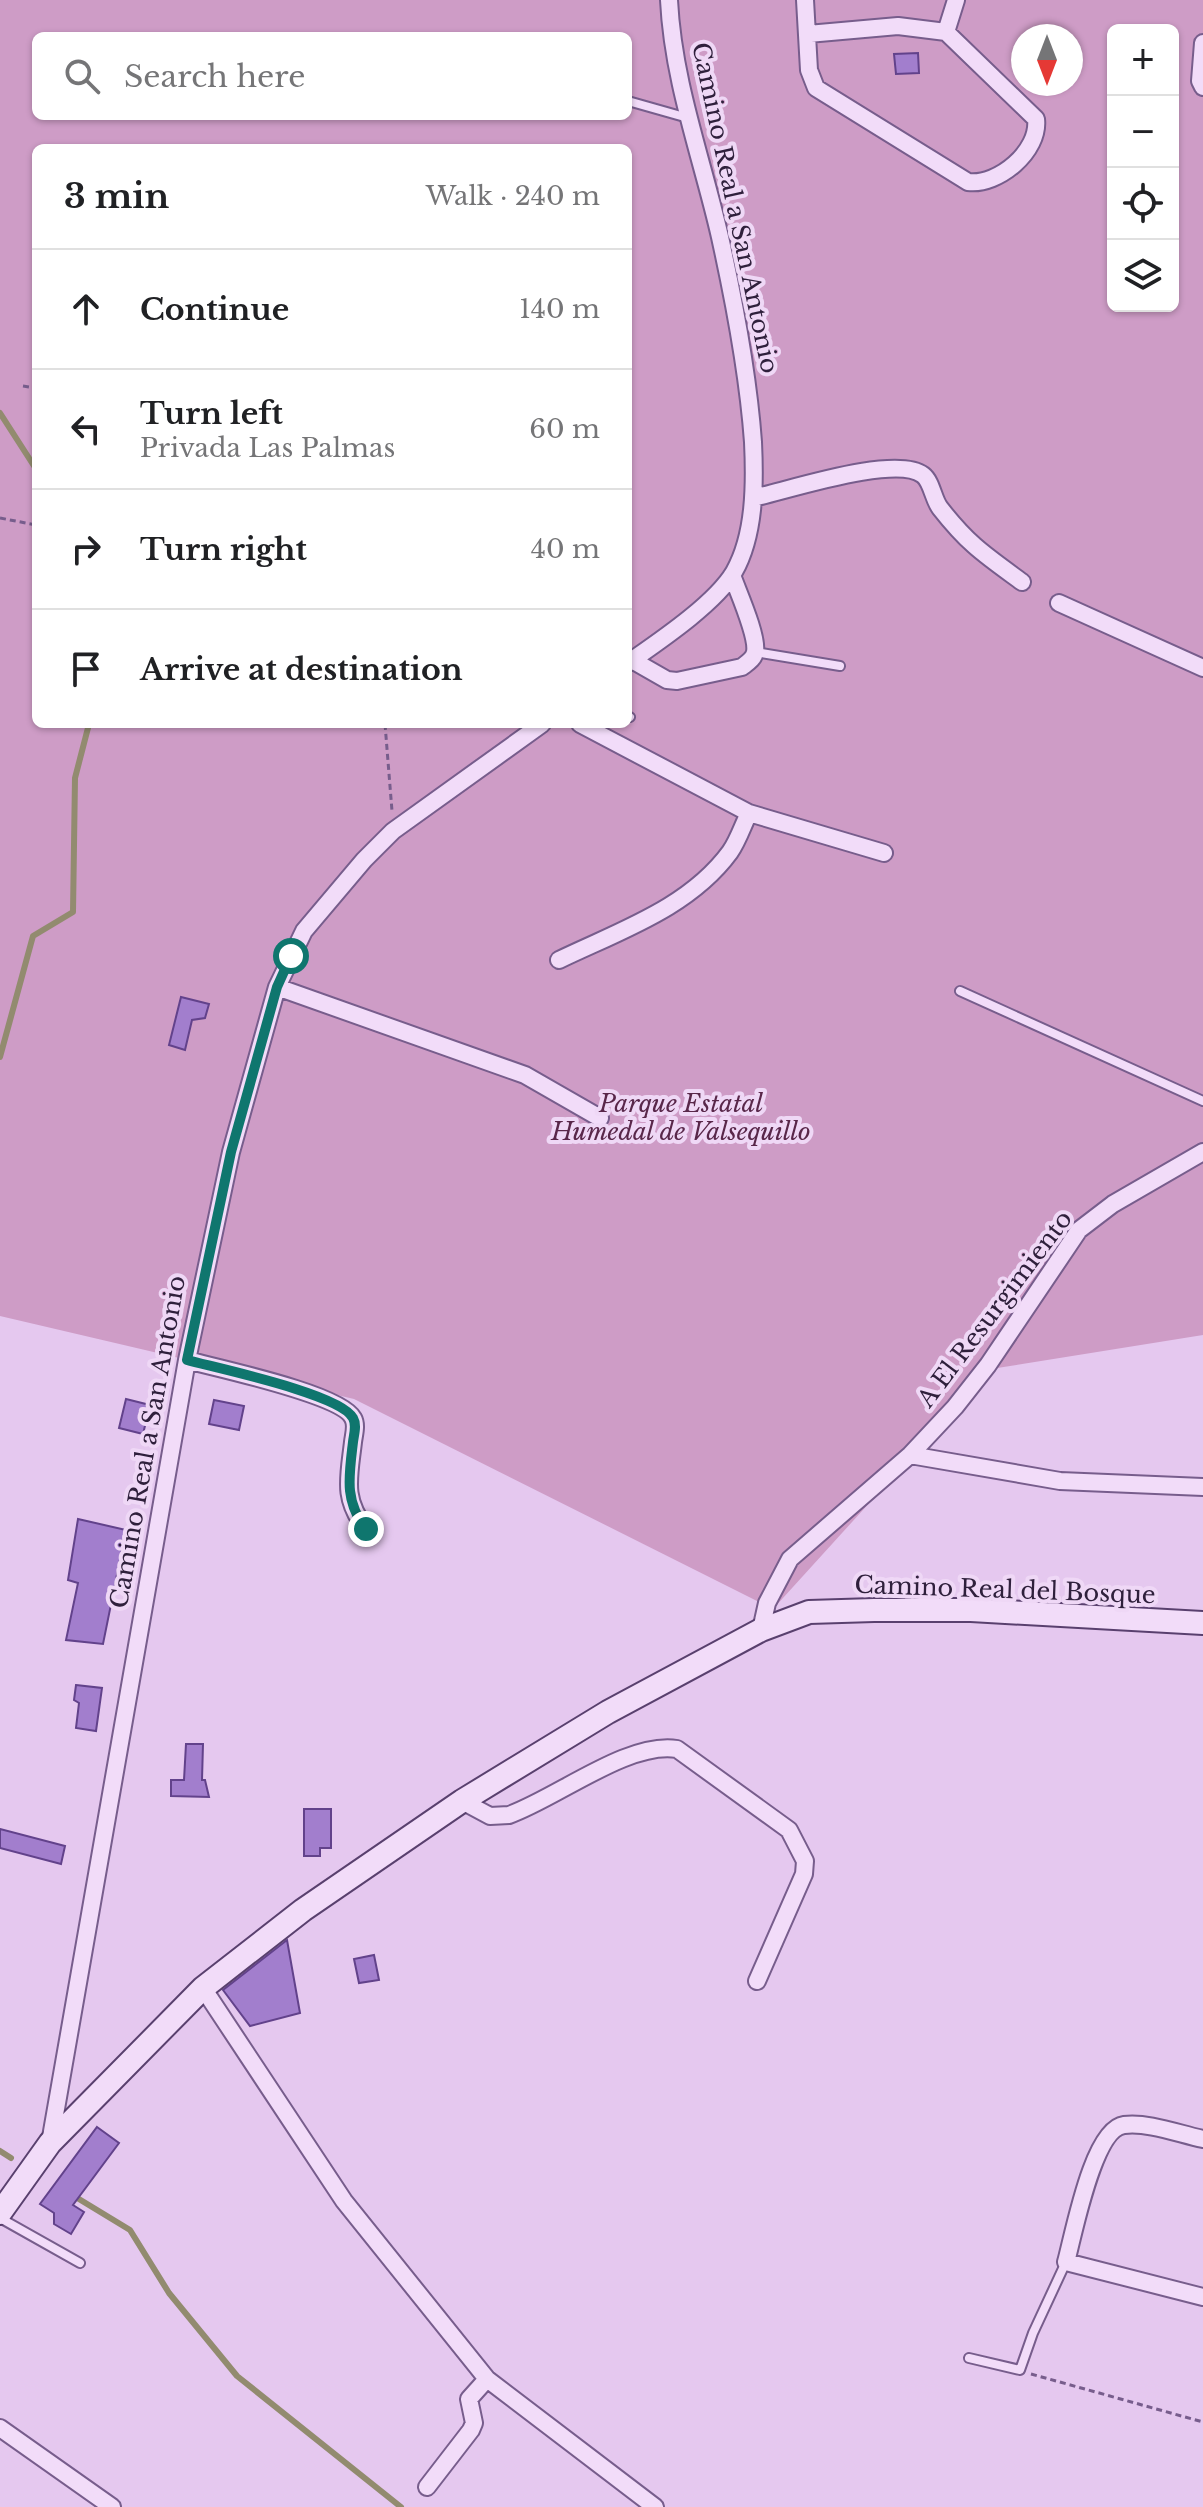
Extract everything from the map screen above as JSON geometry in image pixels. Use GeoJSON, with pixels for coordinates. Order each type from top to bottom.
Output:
{"type":"FeatureCollection","features":[{"type":"Feature","properties":{"kind":"street","name":"Camino Real a San Antonio"},"geometry":{"type":"LineString","coordinates":[[632,660],[714,595],[732,575],[747,535],[753,498],[750,401],[743,355],[720,237],[671,40],[669,0]]}},
{"type":"Feature","properties":{"kind":"street"},"geometry":{"type":"LineString","coordinates":[[805,0],[809,70],[816,88],[968,182],[987,182],[1007,171],[1032,142],[1037,130],[1036,119],[946,32],[898,26],[808,34]]}},
{"type":"Feature","properties":{"kind":"street"},"geometry":{"type":"LineString","coordinates":[[946,32],[956,0]]}},
{"type":"Feature","properties":{"kind":"street"},"geometry":{"type":"LineString","coordinates":[[1203,43],[1200,81],[1203,87]]}},
{"type":"Feature","properties":{"kind":"street"},"geometry":{"type":"LineString","coordinates":[[753,498],[868,471],[916,472],[925,477],[937,504],[971,546],[1022,582]]}},
{"type":"Feature","properties":{"kind":"street"},"geometry":{"type":"LineString","coordinates":[[632,663],[667,680],[677,681],[742,667],[751,661],[755,652],[732,575]]}},
{"type":"Feature","properties":{"kind":"street"},"geometry":{"type":"LineString","coordinates":[[1059,603],[1203,668]]}},
{"type":"Feature","properties":{"kind":"street","name":"Camino Real a San Antonio"},"geometry":{"type":"LineString","coordinates":[[50,2143],[187,1360],[231,1152],[277,987],[304,931],[333,894],[393,831],[536,728]]}},
{"type":"Feature","properties":{"kind":"street"},"geometry":{"type":"LineString","coordinates":[[588,728],[749,813],[884,853]]}},
{"type":"Feature","properties":{"kind":"street"},"geometry":{"type":"LineString","coordinates":[[559,960],[675,904],[694,890],[731,850],[749,813]]}},
{"type":"Feature","properties":{"kind":"street"},"geometry":{"type":"LineString","coordinates":[[277,987],[525,1075],[600,1118]]}},
{"type":"Feature","properties":{"kind":"street","name":"A El Resurgimiento"},"geometry":{"type":"LineString","coordinates":[[761,1630],[767,1603],[790,1559],[910,1455],[988,1365],[1079,1230],[1113,1204],[1203,1152]]}},
{"type":"Feature","properties":{"kind":"street"},"geometry":{"type":"LineString","coordinates":[[187,1360],[324,1398],[348,1412],[355,1423],[348,1494],[354,1514],[366,1529]]}},
{"type":"Feature","properties":{"kind":"street"},"geometry":{"type":"LineString","coordinates":[[910,1455],[1060,1481],[1203,1487]]}},
{"type":"Feature","properties":{"kind":"street","name":"Camino Real del Bosque"},"geometry":{"type":"LineString","coordinates":[[761,1630],[809,1612],[874,1610],[971,1610],[1203,1623]]}},
{"type":"Feature","properties":{"kind":"street","name":"Camino Real a San Antonio"},"geometry":{"type":"LineString","coordinates":[[0,2216],[50,2143],[203,1988],[303,1910],[462,1801],[608,1712],[761,1630]]}},
{"type":"Feature","properties":{"kind":"street"},"geometry":{"type":"LineString","coordinates":[[462,1801],[490,1816],[509,1815],[635,1754],[660,1746],[677,1749],[789,1830],[805,1861],[804,1874],[757,1981]]}},
{"type":"Feature","properties":{"kind":"street"},"geometry":{"type":"LineString","coordinates":[[203,1988],[344,2201],[487,2379],[655,2507]]}},
{"type":"Feature","properties":{"kind":"street"},"geometry":{"type":"LineString","coordinates":[[1203,2139],[1140,2125],[1122,2125],[1112,2130],[1099,2148],[1066,2262],[1203,2297]]}},
{"type":"Feature","properties":{"kind":"street"},"geometry":{"type":"LineString","coordinates":[[427,2487],[471,2430],[474,2423],[469,2399],[487,2379]]}},
{"type":"Feature","properties":{"kind":"street"},"geometry":{"type":"LineString","coordinates":[[0,2428],[112,2507]]}},
{"type":"Feature","properties":{"kind":"lane"},"geometry":{"type":"LineString","coordinates":[[632,102],[689,118]]}},
{"type":"Feature","properties":{"kind":"lane"},"geometry":{"type":"LineString","coordinates":[[755,652],[840,666]]}},
{"type":"Feature","properties":{"kind":"lane"},"geometry":{"type":"LineString","coordinates":[[960,991],[1203,1101]]}},
{"type":"Feature","properties":{"kind":"lane"},"geometry":{"type":"LineString","coordinates":[[0,2216],[80,2263]]}},
{"type":"Feature","properties":{"kind":"lane"},"geometry":{"type":"LineString","coordinates":[[969,2358],[1020,2370],[1033,2333],[1066,2262]]}},
{"type":"Feature","properties":{"kind":"path"},"geometry":{"type":"LineString","coordinates":[[23,386],[32,387]]}},
{"type":"Feature","properties":{"kind":"path"},"geometry":{"type":"LineString","coordinates":[[0,518],[32,524]]}},
{"type":"Feature","properties":{"kind":"path"},"geometry":{"type":"LineString","coordinates":[[385,728],[393,831]]}},
{"type":"Feature","properties":{"kind":"path"},"geometry":{"type":"LineString","coordinates":[[1020,2370],[1203,2422]]}},
{"type":"Feature","properties":{"kind":"green space","name":"Parque Estatal Humedal de Valsequillo"},"geometry":{"type":"Polygon","coordinates":[[[0,0],[1203,0],[1203,1335],[991,1369],[773,1609],[354,1399],[0,1316],[0,0]]]}},
{"type":"Feature","properties":{"kind":"building"},"geometry":{"type":"Polygon","coordinates":[[[918,53],[919,73],[896,74],[894,54],[918,53]]]}},
{"type":"Feature","properties":{"kind":"building"},"geometry":{"type":"Polygon","coordinates":[[[181,997],[209,1004],[205,1018],[192,1020],[185,1050],[169,1045],[181,997]]]}},
{"type":"Feature","properties":{"kind":"building"},"geometry":{"type":"Polygon","coordinates":[[[126,1399],[150,1405],[143,1434],[119,1428],[126,1399]]]}},
{"type":"Feature","properties":{"kind":"building"},"geometry":{"type":"Polygon","coordinates":[[[214,1400],[244,1406],[239,1430],[209,1424],[214,1400]]]}},
{"type":"Feature","properties":{"kind":"building"},"geometry":{"type":"Polygon","coordinates":[[[78,1519],[126,1530],[103,1644],[66,1640],[78,1583],[68,1580],[78,1519]]]}},
{"type":"Feature","properties":{"kind":"building"},"geometry":{"type":"Polygon","coordinates":[[[76,1685],[102,1688],[96,1731],[76,1728],[79,1703],[74,1700],[76,1685]]]}},
{"type":"Feature","properties":{"kind":"building"},"geometry":{"type":"Polygon","coordinates":[[[186,1744],[203,1744],[202,1780],[205,1780],[209,1797],[171,1796],[171,1780],[184,1780],[186,1744]]]}},
{"type":"Feature","properties":{"kind":"building"},"geometry":{"type":"Polygon","coordinates":[[[304,1809],[331,1809],[331,1848],[320,1848],[320,1856],[304,1856],[304,1809]]]}},
{"type":"Feature","properties":{"kind":"building"},"geometry":{"type":"Polygon","coordinates":[[[0,1829],[65,1846],[61,1864],[0,1848],[0,1829]]]}},
{"type":"Feature","properties":{"kind":"building"},"geometry":{"type":"Polygon","coordinates":[[[287,1940],[300,2013],[250,2026],[223,1990],[287,1940]]]}},
{"type":"Feature","properties":{"kind":"building"},"geometry":{"type":"Polygon","coordinates":[[[374,1955],[379,1980],[359,1983],[354,1959],[374,1955]]]}},
{"type":"Feature","properties":{"kind":"building"},"geometry":{"type":"Polygon","coordinates":[[[97,2127],[119,2143],[73,2205],[84,2212],[71,2234],[54,2224],[54,2213],[40,2204],[97,2127]]]}},
{"type":"Feature","properties":{"kind":"waterway"},"geometry":{"type":"LineString","coordinates":[[0,413],[32,463]]}},
{"type":"Feature","properties":{"kind":"waterway"},"geometry":{"type":"LineString","coordinates":[[0,1057],[33,936],[73,912],[75,778],[88,728]]}},
{"type":"Feature","properties":{"kind":"waterway"},"geometry":{"type":"LineString","coordinates":[[0,2151],[11,2158]]}},
{"type":"Feature","properties":{"kind":"waterway"},"geometry":{"type":"LineString","coordinates":[[74,2196],[130,2230],[169,2293],[237,2376],[401,2507]]}},
{"type":"Feature","properties":{"kind":"route"},"geometry":{"type":"LineString","coordinates":[[291,956],[277,987],[231,1152],[187,1360],[324,1398],[348,1412],[355,1423],[348,1494],[354,1514],[366,1529]]}}]}
